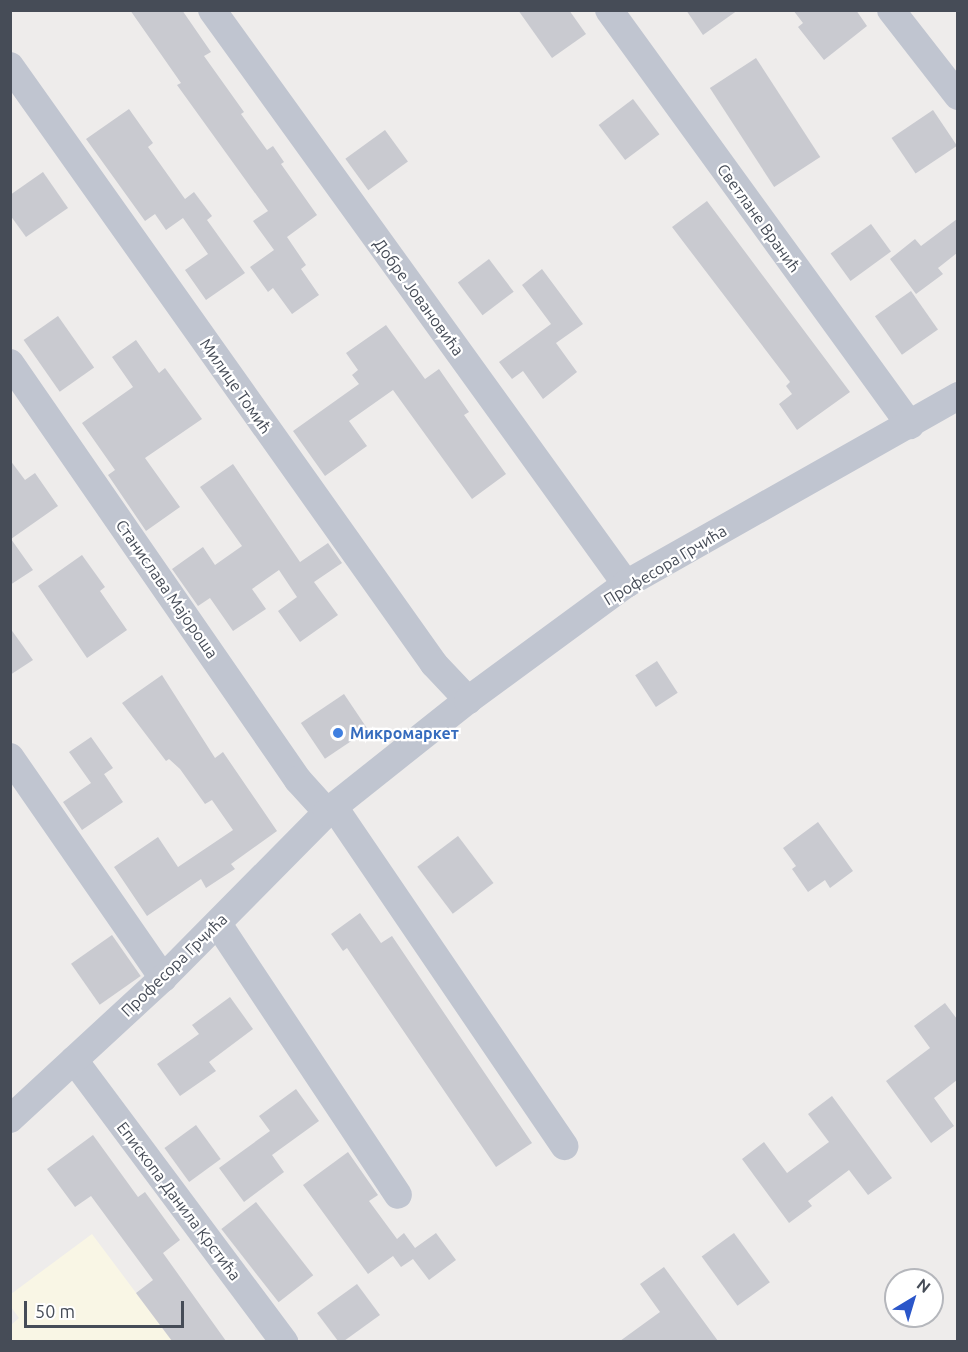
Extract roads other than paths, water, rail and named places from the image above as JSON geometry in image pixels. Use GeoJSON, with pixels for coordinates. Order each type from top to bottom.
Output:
{"type":"FeatureCollection","features":[{"type":"Feature","properties":{"kind":"street","name":"Добре Јовановића"},"geometry":{"type":"LineString","coordinates":[[212,10],[626,585]]}},
{"type":"Feature","properties":{"kind":"street","name":"Светлане Вранић"},"geometry":{"type":"LineString","coordinates":[[609,10],[910,425]]}},
{"type":"Feature","properties":{"kind":"street"},"geometry":{"type":"LineString","coordinates":[[891,10],[957,96]]}},
{"type":"Feature","properties":{"kind":"street","name":"Милице Томић"},"geometry":{"type":"LineString","coordinates":[[10,66],[434,664],[468,700]]}},
{"type":"Feature","properties":{"kind":"street","name":"Станислава Мајороша"},"geometry":{"type":"LineString","coordinates":[[10,363],[298,780],[330,810]]}},
{"type":"Feature","properties":{"kind":"street","name":"Професора Грчића"},"geometry":{"type":"LineString","coordinates":[[10,1119],[163,978],[330,810],[468,700],[626,585],[910,425],[957,396]]}},
{"type":"Feature","properties":{"kind":"street"},"geometry":{"type":"LineString","coordinates":[[10,757],[163,978]]}},
{"type":"Feature","properties":{"kind":"street"},"geometry":{"type":"LineString","coordinates":[[330,810],[564,1146]]}},
{"type":"Feature","properties":{"kind":"street"},"geometry":{"type":"LineString","coordinates":[[218,924],[398,1195]]}},
{"type":"Feature","properties":{"kind":"street","name":"Епископа Данила Крстића"},"geometry":{"type":"LineString","coordinates":[[74,1060],[284,1341]]}},
{"type":"Feature","properties":{"kind":"place","name":"Микромаркет"},"geometry":{"type":"Point","coordinates":[338,733]}}]}
